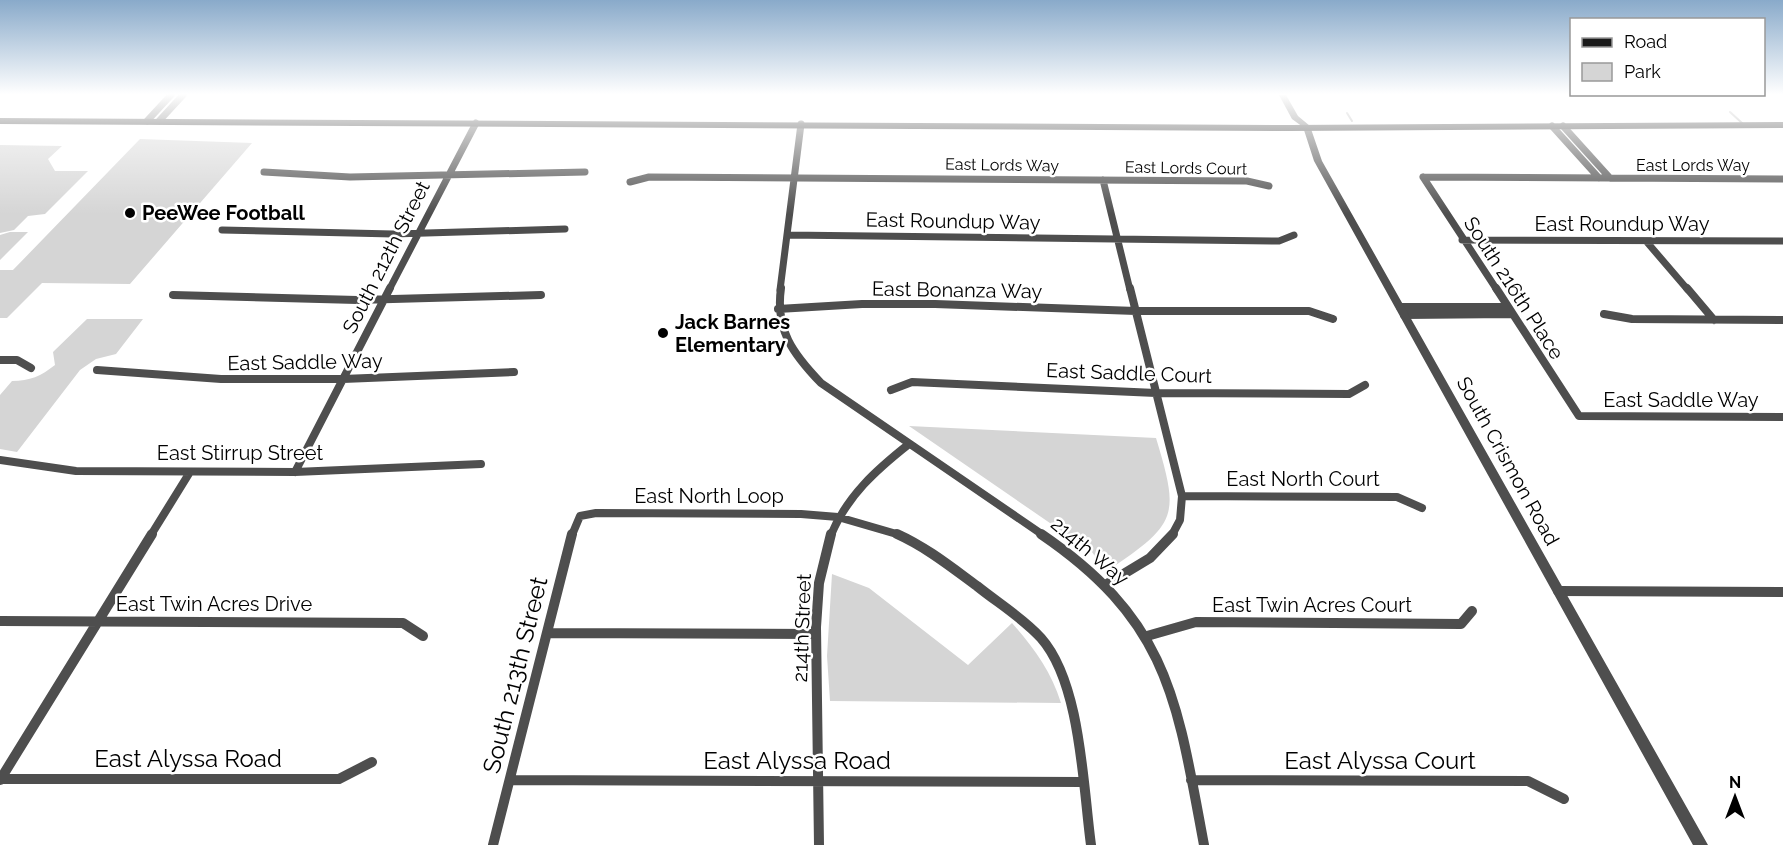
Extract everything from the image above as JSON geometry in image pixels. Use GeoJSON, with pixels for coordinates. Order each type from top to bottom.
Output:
{"type":"FeatureCollection","features":[{"type":"Feature","properties":{"kind":"street","name":"South 212th Street"},"geometry":{"type":"LineString","coordinates":[[295,472],[470,134]]}},
{"type":"Feature","properties":{"kind":"street","name":"214th Way"},"geometry":{"type":"LineString","coordinates":[[800,134],[778,309],[783,335],[795,357],[821,383],[1049,538],[1107,584],[1129,608],[1162,664],[1173,694],[1204,845]]}},
{"type":"Feature","properties":{"kind":"street","name":"South Crismon Road"},"geometry":{"type":"LineString","coordinates":[[1309,134],[1318,161],[1701,845]]}},
{"type":"Feature","properties":{"kind":"street"},"geometry":{"type":"LineString","coordinates":[[1560,134],[1599,178]]}},
{"type":"Feature","properties":{"kind":"street"},"geometry":{"type":"LineString","coordinates":[[1571,134],[1610,178]]}},
{"type":"Feature","properties":{"kind":"street"},"geometry":{"type":"LineString","coordinates":[[264,172],[350,177],[448,177],[585,172]]}},
{"type":"Feature","properties":{"kind":"street"},"geometry":{"type":"LineString","coordinates":[[630,182],[649,177],[794,177]]}},
{"type":"Feature","properties":{"kind":"street","name":"East Lords Way"},"geometry":{"type":"LineString","coordinates":[[794,177],[1103,180]]}},
{"type":"Feature","properties":{"kind":"street","name":"East Lords Way"},"geometry":{"type":"LineString","coordinates":[[1423,177],[1783,179]]}},
{"type":"Feature","properties":{"kind":"street","name":"South 216th Place"},"geometry":{"type":"LineString","coordinates":[[1423,177],[1579,416]]}},
{"type":"Feature","properties":{"kind":"street"},"geometry":{"type":"LineString","coordinates":[[1103,180],[1182,496],[1180,519],[1170,538],[1149,558],[1107,584]]}},
{"type":"Feature","properties":{"kind":"street","name":"East Lords Court"},"geometry":{"type":"LineString","coordinates":[[1103,180],[1247,181],[1269,186]]}},
{"type":"Feature","properties":{"kind":"street"},"geometry":{"type":"LineString","coordinates":[[222,230],[315,235],[418,235],[565,230]]}},
{"type":"Feature","properties":{"kind":"street","name":"East Roundup Way"},"geometry":{"type":"LineString","coordinates":[[787,236],[1279,241],[1294,235]]}},
{"type":"Feature","properties":{"kind":"street","name":"East Roundup Way"},"geometry":{"type":"LineString","coordinates":[[1462,240],[1783,241]]}},
{"type":"Feature","properties":{"kind":"street"},"geometry":{"type":"LineString","coordinates":[[1646,241],[1713,320]]}},
{"type":"Feature","properties":{"kind":"street"},"geometry":{"type":"LineString","coordinates":[[173,295],[266,300],[384,301],[541,295]]}},
{"type":"Feature","properties":{"kind":"street","name":"East Bonanza Way"},"geometry":{"type":"LineString","coordinates":[[778,309],[862,304],[935,304],[1136,311],[1309,311],[1333,319]]}},
{"type":"Feature","properties":{"kind":"street"},"geometry":{"type":"LineString","coordinates":[[1402,311],[1508,310]]}},
{"type":"Feature","properties":{"kind":"street"},"geometry":{"type":"LineString","coordinates":[[1604,314],[1632,319],[1783,320]]}},
{"type":"Feature","properties":{"kind":"street"},"geometry":{"type":"LineString","coordinates":[[0,360],[17,360],[31,368]]}},
{"type":"Feature","properties":{"kind":"street","name":"East Saddle Way"},"geometry":{"type":"LineString","coordinates":[[98,370],[221,379],[343,379],[514,372]]}},
{"type":"Feature","properties":{"kind":"street","name":"East Saddle Court"},"geometry":{"type":"LineString","coordinates":[[891,390],[912,382],[1156,393],[1349,394],[1365,385]]}},
{"type":"Feature","properties":{"kind":"street","name":"East Saddle Way"},"geometry":{"type":"LineString","coordinates":[[1579,416],[1783,417]]}},
{"type":"Feature","properties":{"kind":"street","name":"214th Street"},"geometry":{"type":"LineString","coordinates":[[819,845],[820,781],[816,634],[821,569],[828,540],[838,517],[855,491],[909,444]]}},
{"type":"Feature","properties":{"kind":"street","name":"East Stirrup Street"},"geometry":{"type":"LineString","coordinates":[[0,460],[76,471],[189,472],[295,472],[481,464]]}},
{"type":"Feature","properties":{"kind":"street"},"geometry":{"type":"LineString","coordinates":[[0,779],[189,472]]}},
{"type":"Feature","properties":{"kind":"street","name":"East North Court"},"geometry":{"type":"LineString","coordinates":[[1182,496],[1397,497],[1422,508]]}},
{"type":"Feature","properties":{"kind":"street","name":"East North Loop"},"geometry":{"type":"LineString","coordinates":[[580,516],[596,513],[801,514],[838,517],[898,534],[925,548],[1019,618],[1042,639],[1061,671],[1072,705],[1091,845]]}},
{"type":"Feature","properties":{"kind":"street","name":"South 213th Street"},"geometry":{"type":"LineString","coordinates":[[493,845],[574,526],[580,516]]}},
{"type":"Feature","properties":{"kind":"street"},"geometry":{"type":"LineString","coordinates":[[1558,591],[1783,592]]}},
{"type":"Feature","properties":{"kind":"street","name":"East Twin Acres Court"},"geometry":{"type":"LineString","coordinates":[[1147,636],[1196,622],[1461,624],[1472,611]]}},
{"type":"Feature","properties":{"kind":"street","name":"East Twin Acres Drive"},"geometry":{"type":"LineString","coordinates":[[0,621],[403,623],[423,636]]}},
{"type":"Feature","properties":{"kind":"street"},"geometry":{"type":"LineString","coordinates":[[548,633],[816,634]]}},
{"type":"Feature","properties":{"kind":"street","name":"East Alyssa Road"},"geometry":{"type":"LineString","coordinates":[[0,779],[339,779],[372,762]]}},
{"type":"Feature","properties":{"kind":"street","name":"East Alyssa Road"},"geometry":{"type":"LineString","coordinates":[[510,780],[1083,782]]}},
{"type":"Feature","properties":{"kind":"street","name":"East Alyssa Court"},"geometry":{"type":"LineString","coordinates":[[1191,780],[1528,782],[1564,799]]}},
{"type":"Feature","properties":{"kind":"green space","name":"PeeWee Football"},"geometry":{"type":"Polygon","coordinates":[[[140,139],[252,143],[130,284],[42,283],[7,318],[0,318],[0,270],[13,270],[140,139]]]}},
{"type":"Feature","properties":{"kind":"green space"},"geometry":{"type":"Polygon","coordinates":[[[0,145],[62,146],[48,159],[55,171],[88,171],[45,214],[28,216],[14,230],[0,233],[0,145]]]}},
{"type":"Feature","properties":{"kind":"green space"},"geometry":{"type":"Polygon","coordinates":[[[10,232],[28,232],[0,260],[0,235],[10,232]]]}},
{"type":"Feature","properties":{"kind":"green space"},"geometry":{"type":"Polygon","coordinates":[[[87,319],[143,319],[116,354],[96,359],[80,370],[17,452],[0,449],[0,395],[12,381],[35,377],[55,365],[53,352],[87,319]]]}},
{"type":"Feature","properties":{"kind":"green space"},"geometry":{"type":"Polygon","coordinates":[[[909,426],[1156,438],[1168,484],[1170,501],[1168,514],[1161,527],[1134,552],[1113,567],[1101,565],[1092,552],[909,426]]]}},
{"type":"Feature","properties":{"kind":"green space"},"geometry":{"type":"Polygon","coordinates":[[[832,574],[869,588],[968,665],[1012,623],[1041,660],[1061,703],[830,701],[827,656],[832,574]]]}},
{"type":"Feature","properties":{"kind":"place","name":"PeeWee Football"},"geometry":{"type":"Point","coordinates":[130,213]}},
{"type":"Feature","properties":{"kind":"place","name":"Jack Barnes Elementary"},"geometry":{"type":"Point","coordinates":[663,333]}}]}
